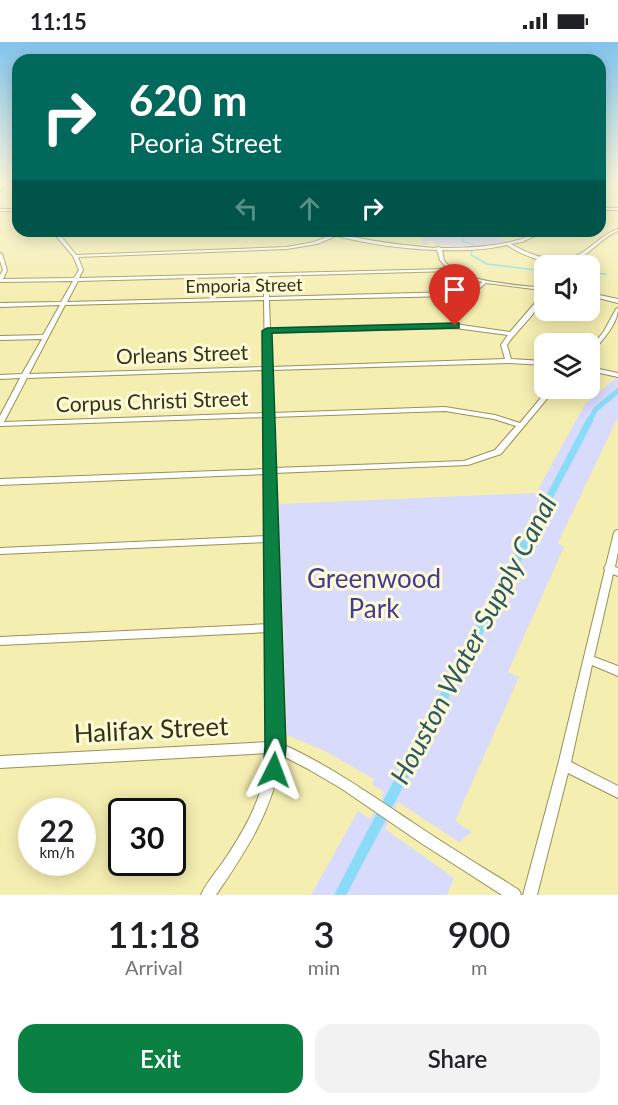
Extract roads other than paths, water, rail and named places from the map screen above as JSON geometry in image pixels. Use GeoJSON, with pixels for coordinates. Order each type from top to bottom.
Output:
{"type":"FeatureCollection","features":[{"type":"Feature","properties":{"kind":"street"},"geometry":{"type":"LineString","coordinates":[[0,423],[81,270],[75,256],[59,237]]}},
{"type":"Feature","properties":{"kind":"street"},"geometry":{"type":"LineString","coordinates":[[75,256],[287,248],[315,243],[329,237]]}},
{"type":"Feature","properties":{"kind":"street"},"geometry":{"type":"LineString","coordinates":[[347,237],[439,248],[477,248],[509,245],[532,237]]}},
{"type":"Feature","properties":{"kind":"street"},"geometry":{"type":"LineString","coordinates":[[509,245],[539,258],[574,258],[582,255],[602,237]]}},
{"type":"Feature","properties":{"kind":"street"},"geometry":{"type":"LineString","coordinates":[[439,248],[442,261],[453,270],[486,282],[534,288]]}},
{"type":"Feature","properties":{"kind":"street"},"geometry":{"type":"LineString","coordinates":[[1,258],[5,270],[0,281],[453,270]]}},
{"type":"Feature","properties":{"kind":"street"},"geometry":{"type":"LineString","coordinates":[[208,895],[252,831],[274,770],[276,747],[266,275]]}},
{"type":"Feature","properties":{"kind":"street","name":"Emporia Street"},"geometry":{"type":"LineString","coordinates":[[0,305],[453,294],[473,291],[486,282]]}},
{"type":"Feature","properties":{"kind":"street"},"geometry":{"type":"LineString","coordinates":[[600,297],[618,301]]}},
{"type":"Feature","properties":{"kind":"street"},"geometry":{"type":"LineString","coordinates":[[509,361],[504,352],[504,345],[510,334],[534,308]]}},
{"type":"Feature","properties":{"kind":"street"},"geometry":{"type":"LineString","coordinates":[[600,339],[618,310]]}},
{"type":"Feature","properties":{"kind":"street"},"geometry":{"type":"LineString","coordinates":[[267,331],[455,326],[510,334]]}},
{"type":"Feature","properties":{"kind":"street"},"geometry":{"type":"LineString","coordinates":[[0,338],[46,337]]}},
{"type":"Feature","properties":{"kind":"street","name":"Orleans Street"},"geometry":{"type":"LineString","coordinates":[[0,377],[509,361],[534,362]]}},
{"type":"Feature","properties":{"kind":"street"},"geometry":{"type":"LineString","coordinates":[[600,371],[618,375]]}},
{"type":"Feature","properties":{"kind":"street"},"geometry":{"type":"LineString","coordinates":[[0,482],[442,465],[482,459],[498,452],[543,399]]}},
{"type":"Feature","properties":{"kind":"street","name":"Corpus Christi Street"},"geometry":{"type":"LineString","coordinates":[[0,423],[446,409],[495,417],[520,425]]}},
{"type":"Feature","properties":{"kind":"street"},"geometry":{"type":"LineString","coordinates":[[530,895],[564,765],[588,659],[613,570],[618,533]]}},
{"type":"Feature","properties":{"kind":"street"},"geometry":{"type":"LineString","coordinates":[[0,551],[271,540]]}},
{"type":"Feature","properties":{"kind":"street"},"geometry":{"type":"LineString","coordinates":[[0,641],[273,628]]}},
{"type":"Feature","properties":{"kind":"street"},"geometry":{"type":"LineString","coordinates":[[588,659],[618,671]]}},
{"type":"Feature","properties":{"kind":"street","name":"Halifax Street"},"geometry":{"type":"LineString","coordinates":[[0,762],[276,747],[307,760],[514,895]]}},
{"type":"Feature","properties":{"kind":"street"},"geometry":{"type":"LineString","coordinates":[[564,765],[618,792]]}},
{"type":"Feature","properties":{"kind":"waterway"},"geometry":{"type":"LineString","coordinates":[[463,237],[462,241],[474,245],[473,247]]}},
{"type":"Feature","properties":{"kind":"waterway"},"geometry":{"type":"LineString","coordinates":[[472,249],[471,255],[487,264],[534,270]]}},
{"type":"Feature","properties":{"kind":"waterway"},"geometry":{"type":"LineString","coordinates":[[600,274],[606,274]]}},
{"type":"Feature","properties":{"kind":"waterway","name":"Houston Water Supply Canal"},"geometry":{"type":"LineString","coordinates":[[589,421],[596,409],[618,391]]}},
{"type":"Feature","properties":{"kind":"waterway","name":"Houston Water Supply Canal"},"geometry":{"type":"LineString","coordinates":[[524,545],[590,420]]}},
{"type":"Feature","properties":{"kind":"waterway","name":"Houston Water Supply Canal"},"geometry":{"type":"LineString","coordinates":[[442,700],[525,544]]}},
{"type":"Feature","properties":{"kind":"waterway","name":"Houston Water Supply Canal"},"geometry":{"type":"LineString","coordinates":[[340,895],[443,699]]}},
{"type":"Feature","properties":{"kind":"park label","name":"Greenwood Park"},"geometry":{"type":"Point","coordinates":[374,594]}}]}
